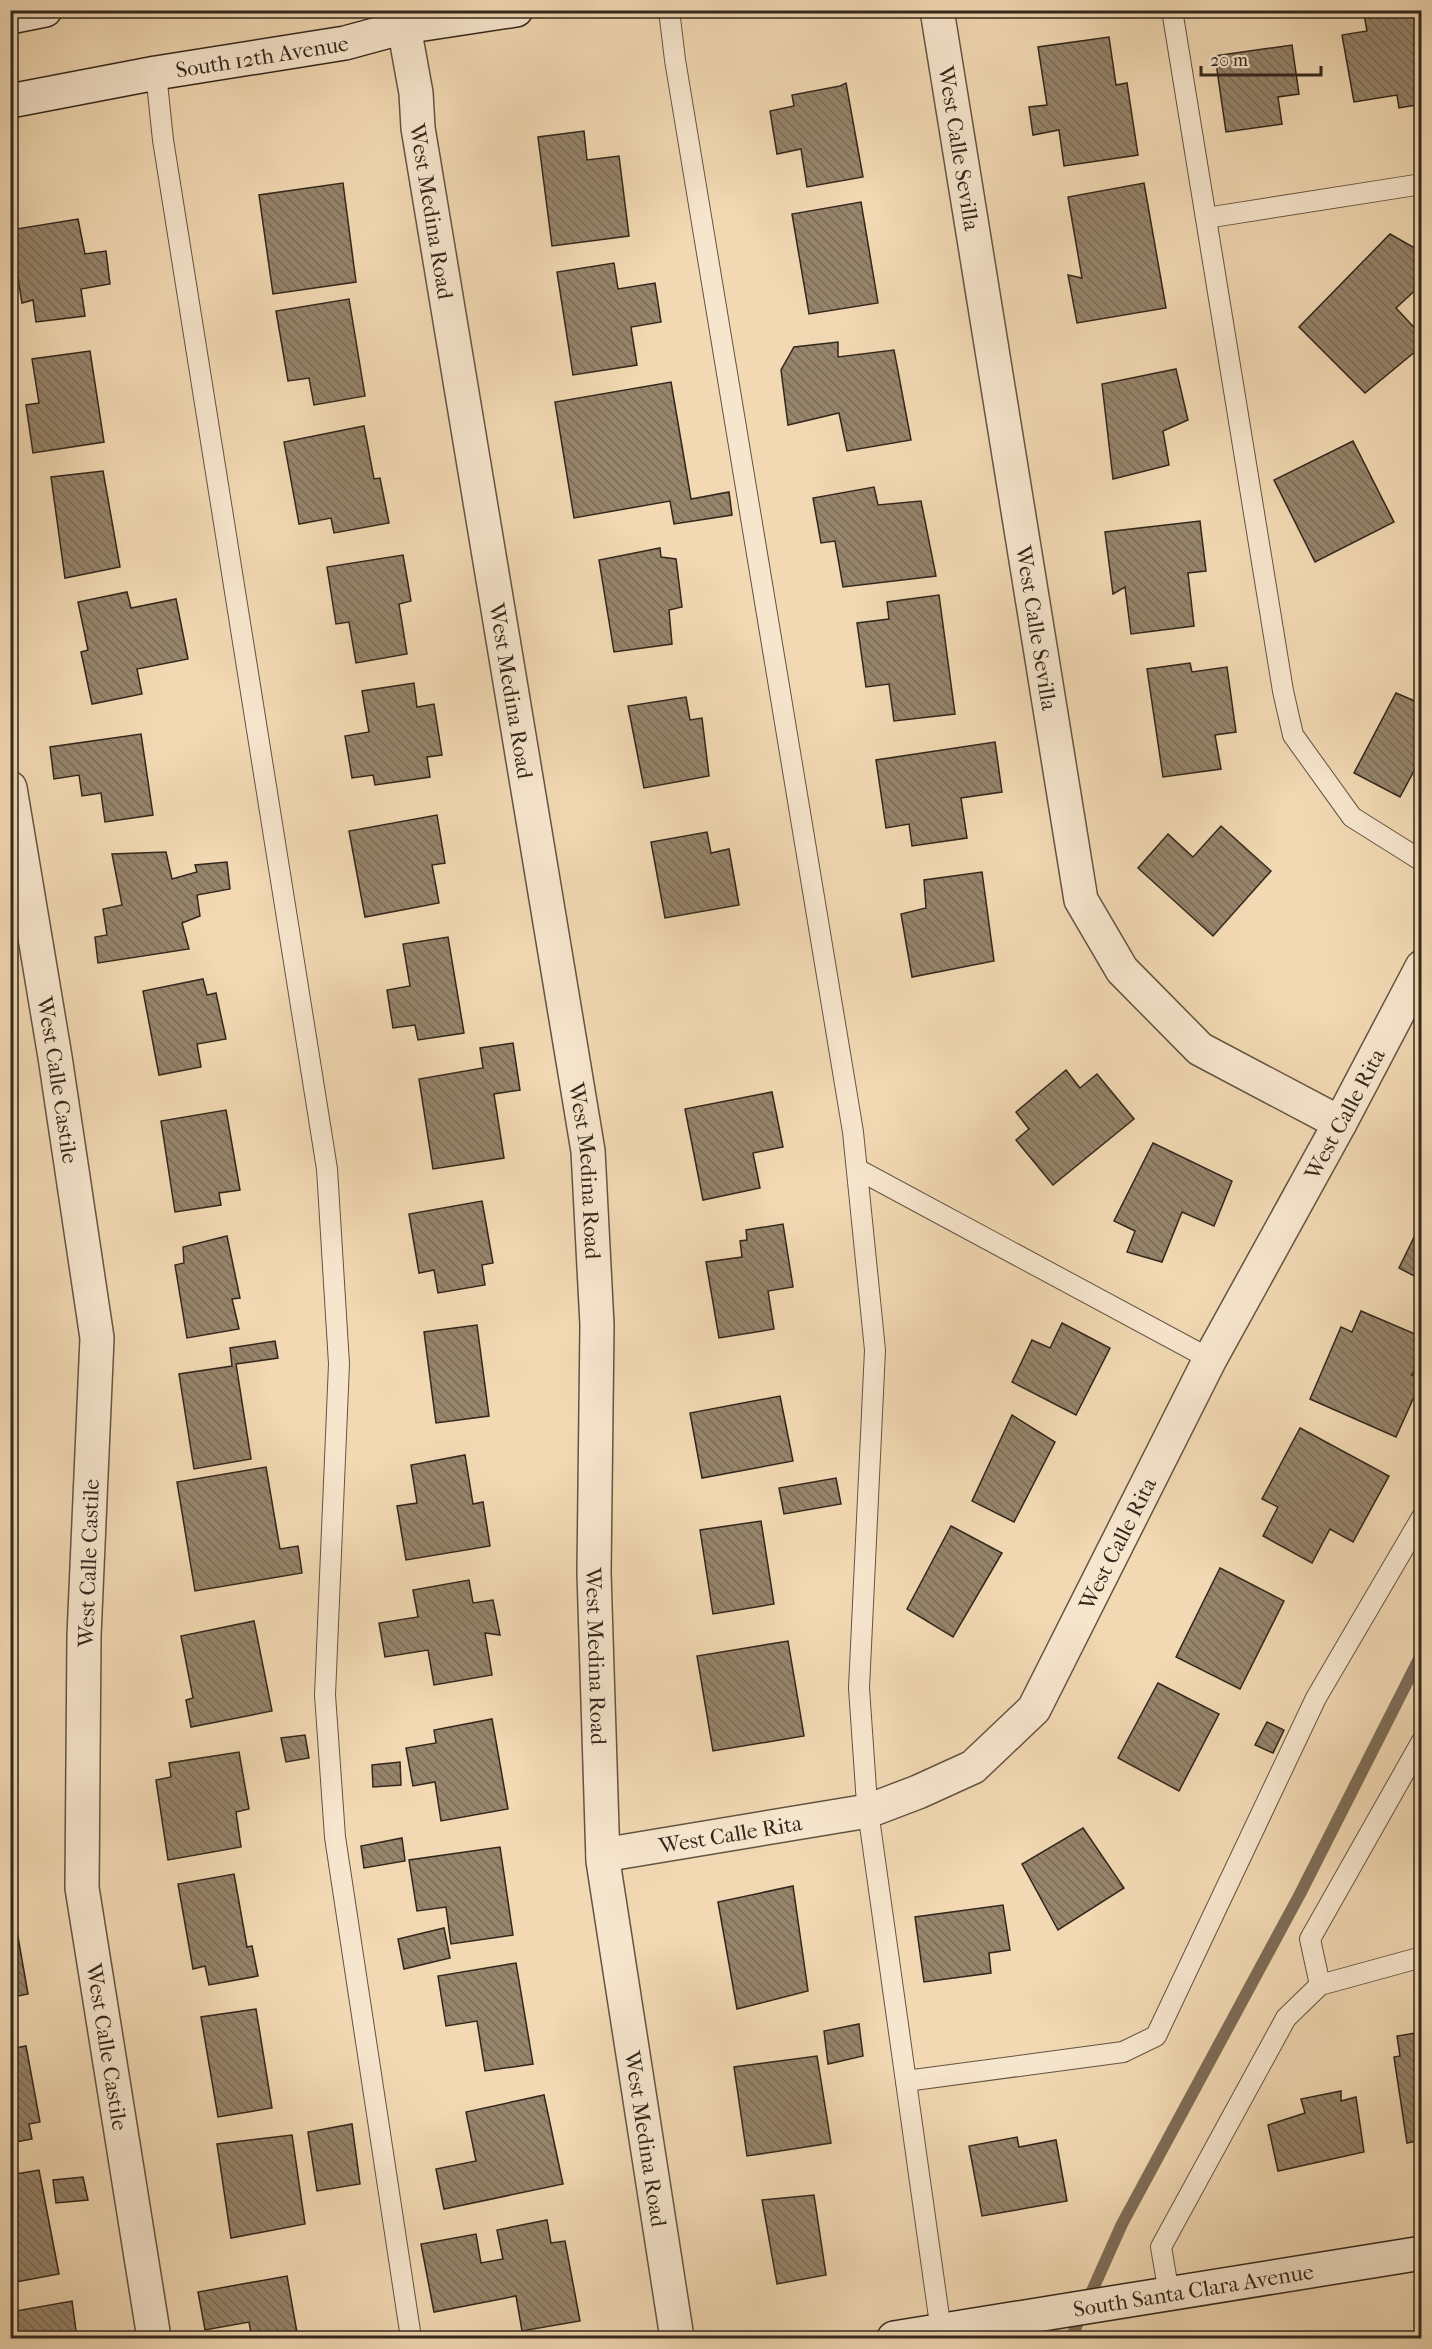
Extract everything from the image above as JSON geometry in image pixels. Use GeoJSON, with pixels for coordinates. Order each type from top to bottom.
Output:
{"type":"FeatureCollection","features":[{"type":"Feature","properties":{"kind":"street"},"geometry":{"type":"LineString","coordinates":[[10,17],[45,10]]}},
{"type":"Feature","properties":{"kind":"street","name":"South 12th Avenue"},"geometry":{"type":"LineString","coordinates":[[10,101],[156,73],[345,42],[406,19],[516,10]]}},
{"type":"Feature","properties":{"kind":"street","name":"West Calle Sevilla"},"geometry":{"type":"LineString","coordinates":[[937,10],[1081,900],[1122,970],[1200,1049],[1340,1123]]}},
{"type":"Feature","properties":{"kind":"street","name":"West Medina Road"},"geometry":{"type":"LineString","coordinates":[[406,19],[416,93],[418,128],[588,1151],[597,1325],[594,1573],[603,1855],[677,2338]]}},
{"type":"Feature","properties":{"kind":"street","name":"West Calle Castile"},"geometry":{"type":"LineString","coordinates":[[10,788],[53,1045],[97,1338],[84,1636],[82,1888],[154,2338]]}},
{"type":"Feature","properties":{"kind":"street","name":"West Calle Rita"},"geometry":{"type":"LineString","coordinates":[[603,1855],[868,1811],[918,1792],[973,1767],[1034,1709],[1210,1359],[1340,1123],[1422,967]]}},
{"type":"Feature","properties":{"kind":"street","name":"South Santa Clara Avenue"},"geometry":{"type":"LineString","coordinates":[[894,2338],[1422,2253]]}},
{"type":"Feature","properties":{"kind":"lane"},"geometry":{"type":"LineString","coordinates":[[669,10],[675,60],[853,1132],[875,1350],[859,1688],[868,1811],[941,2331]]}},
{"type":"Feature","properties":{"kind":"lane"},"geometry":{"type":"LineString","coordinates":[[1172,10],[1283,692],[1293,735],[1352,816],[1422,861]]}},
{"type":"Feature","properties":{"kind":"lane"},"geometry":{"type":"LineString","coordinates":[[156,73],[163,140],[327,1169],[339,1364],[325,1695],[334,1825],[411,2338]]}},
{"type":"Feature","properties":{"kind":"lane"},"geometry":{"type":"LineString","coordinates":[[1206,218],[1422,184]]}},
{"type":"Feature","properties":{"kind":"lane"},"geometry":{"type":"LineString","coordinates":[[857,1169],[1210,1359]]}},
{"type":"Feature","properties":{"kind":"lane"},"geometry":{"type":"LineString","coordinates":[[906,2081],[1123,2052],[1156,2036],[1316,1698],[1422,1517]]}},
{"type":"Feature","properties":{"kind":"lane"},"geometry":{"type":"LineString","coordinates":[[1320,1985],[1310,1939],[1422,1741]]}},
{"type":"Feature","properties":{"kind":"lane"},"geometry":{"type":"LineString","coordinates":[[1169,2294],[1161,2247],[1286,2018],[1320,1985],[1422,1957]]}},
{"type":"Feature","properties":{"kind":"building"},"geometry":{"type":"Polygon","coordinates":[[[1386,10],[1422,10],[1422,104],[1399,108],[1397,95],[1354,102],[1342,35],[1367,31],[1364,14],[1386,10]]]}},
{"type":"Feature","properties":{"kind":"building"},"geometry":{"type":"Polygon","coordinates":[[[1109,37],[1116,85],[1127,83],[1138,155],[1064,166],[1059,130],[1033,135],[1029,107],[1047,105],[1038,47],[1109,37]]]}},
{"type":"Feature","properties":{"kind":"building"},"geometry":{"type":"Polygon","coordinates":[[[1292,45],[1299,94],[1278,97],[1282,124],[1226,132],[1215,56],[1292,45]]]}},
{"type":"Feature","properties":{"kind":"building"},"geometry":{"type":"Polygon","coordinates":[[[846,83],[863,177],[807,187],[801,149],[777,154],[770,111],[794,106],[792,95],[846,83]]]}},
{"type":"Feature","properties":{"kind":"building"},"geometry":{"type":"Polygon","coordinates":[[[584,131],[587,160],[619,156],[629,236],[552,246],[538,137],[584,131]]]}},
{"type":"Feature","properties":{"kind":"building"},"geometry":{"type":"Polygon","coordinates":[[[343,183],[356,282],[273,294],[259,195],[343,183]]]}},
{"type":"Feature","properties":{"kind":"building"},"geometry":{"type":"Polygon","coordinates":[[[1144,183],[1166,308],[1077,323],[1068,275],[1082,278],[1068,197],[1144,183]]]}},
{"type":"Feature","properties":{"kind":"building"},"geometry":{"type":"Polygon","coordinates":[[[861,202],[878,303],[809,314],[792,214],[861,202]]]}},
{"type":"Feature","properties":{"kind":"building"},"geometry":{"type":"Polygon","coordinates":[[[78,219],[85,254],[106,251],[110,284],[81,289],[85,316],[36,322],[33,300],[22,303],[10,230],[78,219]]]}},
{"type":"Feature","properties":{"kind":"building"},"geometry":{"type":"Polygon","coordinates":[[[1390,234],[1413,247],[1422,264],[1422,284],[1396,308],[1422,336],[1422,346],[1365,393],[1299,327],[1390,234]]]}},
{"type":"Feature","properties":{"kind":"building"},"geometry":{"type":"Polygon","coordinates":[[[614,263],[618,289],[655,283],[661,322],[631,327],[637,365],[573,375],[557,272],[614,263]]]}},
{"type":"Feature","properties":{"kind":"building"},"geometry":{"type":"Polygon","coordinates":[[[349,299],[365,396],[314,405],[309,378],[288,381],[276,311],[349,299]]]}},
{"type":"Feature","properties":{"kind":"building"},"geometry":{"type":"Polygon","coordinates":[[[838,342],[838,357],[894,350],[911,440],[847,451],[839,413],[788,425],[781,370],[794,347],[838,342]]]}},
{"type":"Feature","properties":{"kind":"building"},"geometry":{"type":"Polygon","coordinates":[[[90,351],[104,442],[33,453],[26,405],[39,403],[32,359],[90,351]]]}},
{"type":"Feature","properties":{"kind":"building"},"geometry":{"type":"Polygon","coordinates":[[[1176,369],[1188,420],[1163,431],[1169,465],[1113,479],[1102,384],[1176,369]]]}},
{"type":"Feature","properties":{"kind":"building"},"geometry":{"type":"Polygon","coordinates":[[[671,382],[691,499],[729,492],[732,515],[674,524],[670,501],[574,518],[555,402],[671,382]]]}},
{"type":"Feature","properties":{"kind":"building"},"geometry":{"type":"Polygon","coordinates":[[[364,426],[374,479],[380,478],[389,523],[334,533],[331,518],[299,524],[284,442],[364,426]]]}},
{"type":"Feature","properties":{"kind":"building"},"geometry":{"type":"Polygon","coordinates":[[[1353,441],[1394,522],[1315,562],[1274,480],[1353,441]]]}},
{"type":"Feature","properties":{"kind":"building"},"geometry":{"type":"Polygon","coordinates":[[[103,471],[120,567],[65,578],[51,477],[103,471]]]}},
{"type":"Feature","properties":{"kind":"building"},"geometry":{"type":"Polygon","coordinates":[[[874,487],[878,505],[921,501],[936,576],[843,587],[835,541],[821,543],[813,498],[874,487]]]}},
{"type":"Feature","properties":{"kind":"building"},"geometry":{"type":"Polygon","coordinates":[[[1200,521],[1206,571],[1188,573],[1194,626],[1131,634],[1125,587],[1113,594],[1105,532],[1200,521]]]}},
{"type":"Feature","properties":{"kind":"building"},"geometry":{"type":"Polygon","coordinates":[[[660,548],[661,557],[676,559],[682,607],[669,610],[672,644],[614,652],[599,560],[660,548]]]}},
{"type":"Feature","properties":{"kind":"building"},"geometry":{"type":"Polygon","coordinates":[[[403,555],[411,601],[399,604],[407,654],[356,663],[349,622],[336,624],[327,567],[403,555]]]}},
{"type":"Feature","properties":{"kind":"building"},"geometry":{"type":"Polygon","coordinates":[[[127,592],[131,608],[176,599],[188,659],[137,669],[142,694],[92,704],[81,652],[88,650],[78,602],[127,592]]]}},
{"type":"Feature","properties":{"kind":"building"},"geometry":{"type":"Polygon","coordinates":[[[939,595],[955,714],[894,721],[889,684],[866,687],[857,623],[889,619],[887,602],[939,595]]]}},
{"type":"Feature","properties":{"kind":"building"},"geometry":{"type":"Polygon","coordinates":[[[1190,663],[1192,672],[1227,667],[1236,732],[1215,735],[1221,769],[1163,777],[1147,669],[1190,663]]]}},
{"type":"Feature","properties":{"kind":"building"},"geometry":{"type":"Polygon","coordinates":[[[414,683],[417,707],[434,704],[442,755],[427,757],[430,777],[375,785],[373,775],[352,778],[345,736],[369,732],[362,691],[414,683]]]}},
{"type":"Feature","properties":{"kind":"building"},"geometry":{"type":"Polygon","coordinates":[[[1396,693],[1422,704],[1422,756],[1400,797],[1354,773],[1396,693]]]}},
{"type":"Feature","properties":{"kind":"building"},"geometry":{"type":"Polygon","coordinates":[[[686,697],[690,720],[702,718],[709,776],[644,788],[628,706],[686,697]]]}},
{"type":"Feature","properties":{"kind":"building"},"geometry":{"type":"Polygon","coordinates":[[[141,734],[153,815],[105,822],[101,793],[82,796],[79,775],[54,779],[50,747],[141,734]]]}},
{"type":"Feature","properties":{"kind":"building"},"geometry":{"type":"Polygon","coordinates":[[[995,742],[1002,792],[961,798],[967,838],[912,846],[909,824],[886,828],[876,760],[995,742]]]}},
{"type":"Feature","properties":{"kind":"building"},"geometry":{"type":"Polygon","coordinates":[[[437,815],[445,863],[432,865],[439,903],[365,917],[349,831],[437,815]]]}},
{"type":"Feature","properties":{"kind":"building"},"geometry":{"type":"Polygon","coordinates":[[[1221,826],[1271,871],[1213,936],[1138,868],[1168,834],[1193,857],[1221,826]]]}},
{"type":"Feature","properties":{"kind":"building"},"geometry":{"type":"Polygon","coordinates":[[[707,832],[711,853],[729,849],[739,905],[665,918],[651,842],[707,832]]]}},
{"type":"Feature","properties":{"kind":"building"},"geometry":{"type":"Polygon","coordinates":[[[166,852],[172,879],[197,872],[195,865],[227,862],[230,889],[197,895],[200,916],[182,923],[189,949],[98,963],[95,937],[107,935],[103,909],[122,905],[112,854],[166,852]]]}},
{"type":"Feature","properties":{"kind":"building"},"geometry":{"type":"Polygon","coordinates":[[[982,872],[994,961],[912,977],[901,914],[926,908],[924,880],[982,872]]]}},
{"type":"Feature","properties":{"kind":"building"},"geometry":{"type":"Polygon","coordinates":[[[448,937],[464,1033],[418,1040],[415,1025],[393,1028],[387,990],[410,986],[403,944],[448,937]]]}},
{"type":"Feature","properties":{"kind":"building"},"geometry":{"type":"Polygon","coordinates":[[[203,979],[207,995],[216,993],[226,1039],[197,1044],[201,1067],[159,1075],[143,991],[203,979]]]}},
{"type":"Feature","properties":{"kind":"building"},"geometry":{"type":"Polygon","coordinates":[[[513,1043],[520,1090],[494,1094],[504,1158],[433,1169],[419,1079],[483,1068],[480,1048],[513,1043]]]}},
{"type":"Feature","properties":{"kind":"building"},"geometry":{"type":"Polygon","coordinates":[[[1066,1070],[1080,1088],[1097,1074],[1134,1119],[1053,1185],[1016,1140],[1029,1129],[1016,1112],[1066,1070]]]}},
{"type":"Feature","properties":{"kind":"building"},"geometry":{"type":"Polygon","coordinates":[[[772,1092],[783,1147],[753,1153],[760,1188],[703,1200],[685,1109],[772,1092]]]}},
{"type":"Feature","properties":{"kind":"building"},"geometry":{"type":"Polygon","coordinates":[[[226,1110],[240,1190],[219,1193],[221,1205],[175,1212],[161,1121],[226,1110]]]}},
{"type":"Feature","properties":{"kind":"building"},"geometry":{"type":"Polygon","coordinates":[[[1153,1143],[1232,1181],[1214,1226],[1182,1212],[1162,1262],[1127,1252],[1135,1231],[1114,1221],[1153,1143]]]}},
{"type":"Feature","properties":{"kind":"building"},"geometry":{"type":"Polygon","coordinates":[[[482,1201],[493,1263],[482,1265],[485,1285],[438,1293],[434,1270],[419,1273],[409,1214],[482,1201]]]}},
{"type":"Feature","properties":{"kind":"building"},"geometry":{"type":"Polygon","coordinates":[[[1422,1221],[1422,1280],[1399,1268],[1422,1221]]]}},
{"type":"Feature","properties":{"kind":"building"},"geometry":{"type":"Polygon","coordinates":[[[783,1224],[793,1287],[768,1291],[774,1329],[719,1338],[706,1262],[742,1257],[740,1241],[747,1240],[746,1230],[783,1224]]]}},
{"type":"Feature","properties":{"kind":"building"},"geometry":{"type":"Polygon","coordinates":[[[227,1236],[240,1298],[232,1299],[239,1329],[187,1338],[175,1265],[184,1263],[183,1247],[227,1236]]]}},
{"type":"Feature","properties":{"kind":"building"},"geometry":{"type":"Polygon","coordinates":[[[1361,1311],[1422,1337],[1422,1353],[1412,1375],[1422,1373],[1422,1379],[1396,1437],[1310,1399],[1341,1327],[1352,1332],[1361,1311]]]}},
{"type":"Feature","properties":{"kind":"building"},"geometry":{"type":"Polygon","coordinates":[[[1062,1323],[1110,1348],[1076,1415],[1012,1382],[1032,1340],[1050,1348],[1062,1323]]]}},
{"type":"Feature","properties":{"kind":"building"},"geometry":{"type":"Polygon","coordinates":[[[477,1325],[489,1416],[436,1423],[424,1332],[477,1325]]]}},
{"type":"Feature","properties":{"kind":"building"},"geometry":{"type":"Polygon","coordinates":[[[275,1341],[278,1358],[236,1364],[251,1459],[194,1469],[179,1374],[232,1366],[230,1348],[275,1341]]]}},
{"type":"Feature","properties":{"kind":"building"},"geometry":{"type":"Polygon","coordinates":[[[780,1396],[793,1461],[702,1478],[690,1413],[780,1396]]]}},
{"type":"Feature","properties":{"kind":"building"},"geometry":{"type":"Polygon","coordinates":[[[1012,1415],[1055,1442],[1014,1522],[972,1501],[1012,1415]]]}},
{"type":"Feature","properties":{"kind":"building"},"geometry":{"type":"Polygon","coordinates":[[[1300,1428],[1389,1476],[1353,1542],[1330,1529],[1312,1563],[1263,1536],[1278,1507],[1262,1499],[1300,1428]]]}},
{"type":"Feature","properties":{"kind":"building"},"geometry":{"type":"Polygon","coordinates":[[[465,1455],[473,1504],[483,1502],[490,1546],[406,1560],[397,1506],[417,1503],[411,1465],[465,1455]]]}},
{"type":"Feature","properties":{"kind":"building"},"geometry":{"type":"Polygon","coordinates":[[[266,1467],[280,1549],[298,1546],[302,1573],[195,1591],[177,1482],[266,1467]]]}},
{"type":"Feature","properties":{"kind":"building"},"geometry":{"type":"Polygon","coordinates":[[[836,1478],[841,1504],[784,1514],[779,1488],[836,1478]]]}},
{"type":"Feature","properties":{"kind":"building"},"geometry":{"type":"Polygon","coordinates":[[[761,1521],[774,1604],[713,1614],[700,1530],[761,1521]]]}},
{"type":"Feature","properties":{"kind":"building"},"geometry":{"type":"Polygon","coordinates":[[[951,1526],[1002,1553],[953,1637],[907,1609],[951,1526]]]}},
{"type":"Feature","properties":{"kind":"building"},"geometry":{"type":"Polygon","coordinates":[[[1220,1568],[1284,1601],[1240,1689],[1176,1657],[1220,1568]]]}},
{"type":"Feature","properties":{"kind":"building"},"geometry":{"type":"Polygon","coordinates":[[[469,1580],[473,1603],[493,1600],[500,1635],[485,1633],[492,1675],[434,1685],[428,1650],[385,1657],[379,1623],[418,1617],[413,1590],[469,1580]]]}},
{"type":"Feature","properties":{"kind":"building"},"geometry":{"type":"Polygon","coordinates":[[[254,1621],[272,1711],[191,1727],[186,1700],[193,1698],[181,1636],[254,1621]]]}},
{"type":"Feature","properties":{"kind":"building"},"geometry":{"type":"Polygon","coordinates":[[[788,1641],[804,1736],[713,1751],[697,1656],[788,1641]]]}},
{"type":"Feature","properties":{"kind":"building"},"geometry":{"type":"Polygon","coordinates":[[[1158,1683],[1219,1714],[1179,1791],[1118,1758],[1158,1683]]]}},
{"type":"Feature","properties":{"kind":"building"},"geometry":{"type":"Polygon","coordinates":[[[492,1719],[508,1809],[441,1821],[435,1782],[413,1786],[406,1748],[436,1743],[434,1730],[492,1719]]]}},
{"type":"Feature","properties":{"kind":"building"},"geometry":{"type":"Polygon","coordinates":[[[1267,1722],[1284,1730],[1273,1753],[1255,1745],[1267,1722]]]}},
{"type":"Feature","properties":{"kind":"building"},"geometry":{"type":"Polygon","coordinates":[[[305,1735],[309,1758],[286,1762],[281,1738],[305,1735]]]}},
{"type":"Feature","properties":{"kind":"building"},"geometry":{"type":"Polygon","coordinates":[[[239,1752],[249,1809],[236,1812],[241,1847],[168,1860],[156,1780],[171,1777],[169,1763],[239,1752]]]}},
{"type":"Feature","properties":{"kind":"building"},"geometry":{"type":"Polygon","coordinates":[[[400,1762],[401,1785],[373,1787],[372,1765],[400,1762]]]}},
{"type":"Feature","properties":{"kind":"building"},"geometry":{"type":"Polygon","coordinates":[[[1083,1828],[1124,1888],[1058,1930],[1022,1864],[1083,1828]]]}},
{"type":"Feature","properties":{"kind":"building"},"geometry":{"type":"Polygon","coordinates":[[[402,1838],[405,1861],[364,1868],[361,1846],[402,1838]]]}},
{"type":"Feature","properties":{"kind":"building"},"geometry":{"type":"Polygon","coordinates":[[[500,1847],[513,1935],[451,1944],[446,1907],[417,1911],[409,1860],[500,1847]]]}},
{"type":"Feature","properties":{"kind":"building"},"geometry":{"type":"Polygon","coordinates":[[[234,1874],[247,1947],[252,1946],[258,1976],[209,1985],[205,1966],[193,1969],[178,1884],[234,1874]]]}},
{"type":"Feature","properties":{"kind":"building"},"geometry":{"type":"Polygon","coordinates":[[[793,1886],[808,1991],[737,2009],[718,1902],[793,1886]]]}},
{"type":"Feature","properties":{"kind":"building"},"geometry":{"type":"Polygon","coordinates":[[[1003,1905],[1010,1950],[989,1953],[991,1973],[924,1982],[915,1917],[1003,1905]]]}},
{"type":"Feature","properties":{"kind":"building"},"geometry":{"type":"Polygon","coordinates":[[[15,1920],[28,1994],[13,1997],[15,2009],[10,2010],[10,1921],[15,1920]]]}},
{"type":"Feature","properties":{"kind":"building"},"geometry":{"type":"Polygon","coordinates":[[[444,1928],[450,1958],[404,1969],[398,1939],[444,1928]]]}},
{"type":"Feature","properties":{"kind":"building"},"geometry":{"type":"Polygon","coordinates":[[[516,1963],[533,2064],[485,2071],[477,2021],[446,2026],[438,1976],[516,1963]]]}},
{"type":"Feature","properties":{"kind":"building"},"geometry":{"type":"Polygon","coordinates":[[[256,2009],[272,2108],[218,2117],[201,2017],[256,2009]]]}},
{"type":"Feature","properties":{"kind":"building"},"geometry":{"type":"Polygon","coordinates":[[[859,2024],[863,2056],[828,2064],[824,2031],[859,2024]]]}},
{"type":"Feature","properties":{"kind":"building"},"geometry":{"type":"Polygon","coordinates":[[[1422,2032],[1422,2140],[1407,2143],[1394,2057],[1400,2056],[1397,2036],[1422,2032]]]}},
{"type":"Feature","properties":{"kind":"building"},"geometry":{"type":"Polygon","coordinates":[[[26,2046],[40,2122],[29,2124],[32,2139],[10,2143],[10,2049],[26,2046]]]}},
{"type":"Feature","properties":{"kind":"building"},"geometry":{"type":"Polygon","coordinates":[[[817,2056],[831,2143],[747,2156],[734,2067],[817,2056]]]}},
{"type":"Feature","properties":{"kind":"building"},"geometry":{"type":"Polygon","coordinates":[[[1341,2091],[1341,2101],[1356,2097],[1364,2152],[1278,2171],[1268,2125],[1305,2113],[1301,2099],[1341,2091]]]}},
{"type":"Feature","properties":{"kind":"building"},"geometry":{"type":"Polygon","coordinates":[[[544,2095],[563,2184],[444,2209],[436,2169],[476,2161],[466,2112],[544,2095]]]}},
{"type":"Feature","properties":{"kind":"building"},"geometry":{"type":"Polygon","coordinates":[[[352,2124],[360,2184],[317,2191],[308,2132],[352,2124]]]}},
{"type":"Feature","properties":{"kind":"building"},"geometry":{"type":"Polygon","coordinates":[[[292,2135],[305,2224],[231,2238],[217,2144],[292,2135]]]}},
{"type":"Feature","properties":{"kind":"building"},"geometry":{"type":"Polygon","coordinates":[[[1017,2137],[1019,2147],[1056,2140],[1067,2201],[982,2216],[969,2146],[1017,2137]]]}},
{"type":"Feature","properties":{"kind":"building"},"geometry":{"type":"Polygon","coordinates":[[[39,2170],[59,2274],[10,2283],[10,2175],[39,2170]]]}},
{"type":"Feature","properties":{"kind":"building"},"geometry":{"type":"Polygon","coordinates":[[[83,2177],[88,2200],[56,2203],[53,2180],[83,2177]]]}},
{"type":"Feature","properties":{"kind":"building"},"geometry":{"type":"Polygon","coordinates":[[[814,2195],[826,2275],[777,2284],[762,2200],[814,2195]]]}},
{"type":"Feature","properties":{"kind":"building"},"geometry":{"type":"Polygon","coordinates":[[[547,2220],[551,2243],[565,2241],[580,2321],[522,2331],[516,2296],[434,2312],[421,2244],[476,2234],[481,2263],[503,2259],[497,2230],[547,2220]]]}},
{"type":"Feature","properties":{"kind":"building"},"geometry":{"type":"Polygon","coordinates":[[[287,2276],[298,2338],[252,2338],[249,2322],[205,2330],[198,2292],[287,2276]]]}},
{"type":"Feature","properties":{"kind":"building"},"geometry":{"type":"Polygon","coordinates":[[[72,2301],[77,2338],[15,2338],[10,2312],[72,2301]]]}},
{"type":"Feature","properties":{"kind":"waterway"},"geometry":{"type":"LineString","coordinates":[[1071,2338],[1122,2224],[1300,1894],[1422,1653]]}}]}
